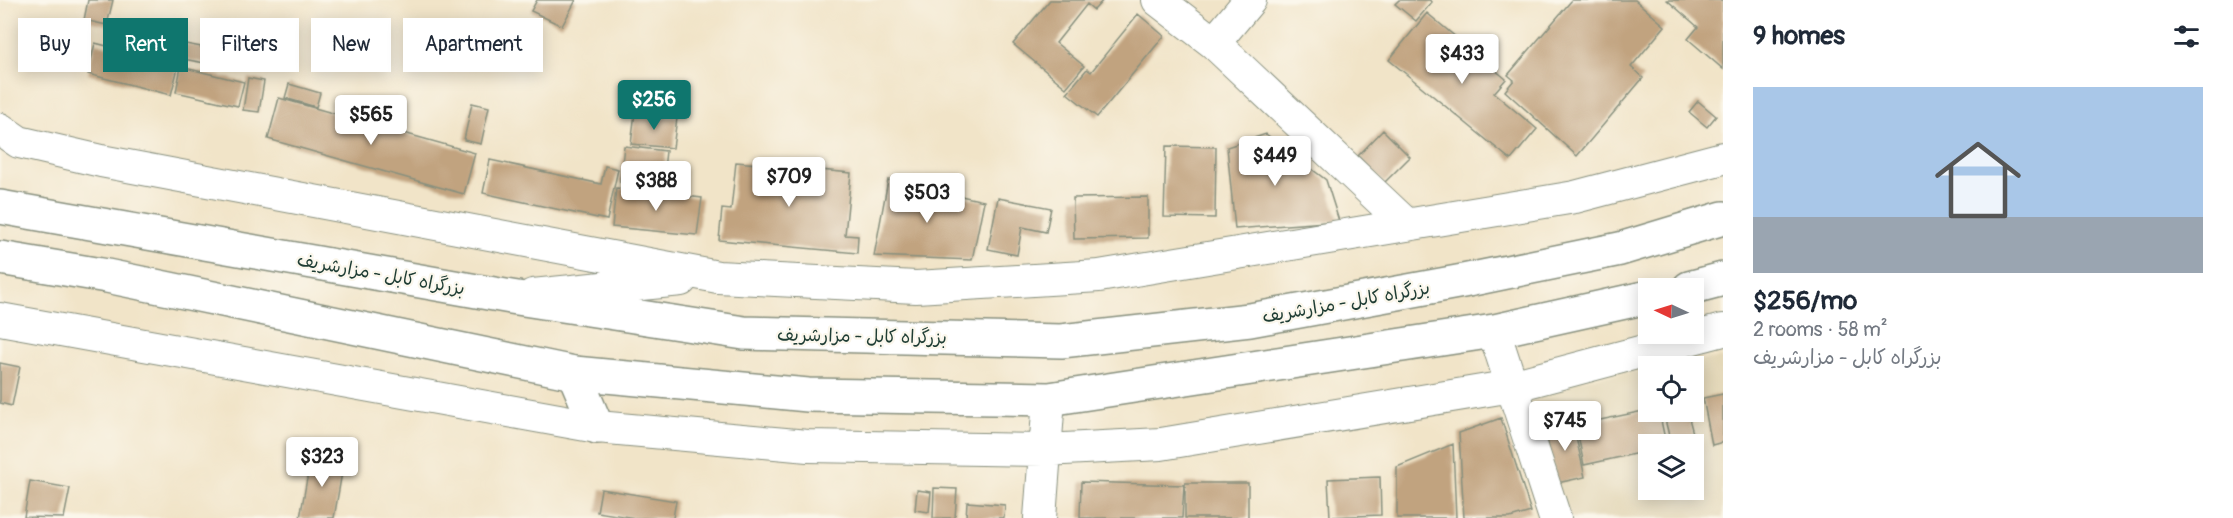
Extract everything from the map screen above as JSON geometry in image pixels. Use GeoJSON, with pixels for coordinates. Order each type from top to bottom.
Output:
{"type":"FeatureCollection","features":[{"type":"Feature","properties":{"kind":"highway","name":"بزرگراه کابل - مزارشریف"},"geometry":{"type":"LineString","coordinates":[[0,207],[511,297],[744,333],[1061,341],[1250,320],[1452,283],[1620,249],[1723,218]]}},
{"type":"Feature","properties":{"kind":"highway"},"geometry":{"type":"LineString","coordinates":[[0,258],[107,276],[574,373],[808,395],[1049,399],[1494,331],[1638,299]]}},
{"type":"Feature","properties":{"kind":"highway"},"geometry":{"type":"LineString","coordinates":[[1704,284],[1723,279]]}},
{"type":"Feature","properties":{"kind":"highway"},"geometry":{"type":"LineString","coordinates":[[574,373],[597,427]]}},
{"type":"Feature","properties":{"kind":"street"},"geometry":{"type":"LineString","coordinates":[[1158,0],[1215,43],[1407,225]]}},
{"type":"Feature","properties":{"kind":"street"},"geometry":{"type":"LineString","coordinates":[[1215,43],[1250,0]]}},
{"type":"Feature","properties":{"kind":"street"},"geometry":{"type":"LineString","coordinates":[[0,129],[19,142],[101,161],[717,277],[916,287],[1099,276],[1575,197],[1723,158]]}},
{"type":"Feature","properties":{"kind":"street"},"geometry":{"type":"LineString","coordinates":[[511,297],[717,277]]}},
{"type":"Feature","properties":{"kind":"street"},"geometry":{"type":"LineString","coordinates":[[0,319],[597,427],[808,446],[1045,450],[1161,444],[1512,386],[1723,330]]}},
{"type":"Feature","properties":{"kind":"street"},"geometry":{"type":"LineString","coordinates":[[1494,331],[1555,518]]}},
{"type":"Feature","properties":{"kind":"street"},"geometry":{"type":"LineString","coordinates":[[1040,518],[1049,399]]}},
{"type":"Feature","properties":{"kind":"shaded area"},"geometry":{"type":"Polygon","coordinates":[[[1723,357],[1723,518],[1559,518],[1505,392],[1638,371],[1638,422],[1704,422],[1704,360],[1723,357]]]}},
{"type":"Feature","properties":{"kind":"building"},"geometry":{"type":"Polygon","coordinates":[[[88,0],[113,0],[109,18],[103,18],[103,24],[91,22],[91,18],[84,18],[88,0]]]}},
{"type":"Feature","properties":{"kind":"building"},"geometry":{"type":"Polygon","coordinates":[[[537,0],[576,0],[562,26],[531,11],[537,0]]]}},
{"type":"Feature","properties":{"kind":"building"},"geometry":{"type":"Polygon","coordinates":[[[1050,0],[1103,0],[1094,10],[1087,4],[1056,43],[1084,66],[1066,88],[1013,44],[1050,0]]]}},
{"type":"Feature","properties":{"kind":"building"},"geometry":{"type":"Polygon","coordinates":[[[1399,0],[1429,0],[1432,2],[1416,21],[1395,4],[1399,0]]]}},
{"type":"Feature","properties":{"kind":"building"},"geometry":{"type":"Polygon","coordinates":[[[1572,0],[1635,0],[1665,26],[1631,67],[1643,78],[1577,156],[1505,91],[1514,80],[1508,75],[1572,0]]]}},
{"type":"Feature","properties":{"kind":"building"},"geometry":{"type":"Polygon","coordinates":[[[1667,0],[1723,0],[1723,69],[1688,39],[1698,27],[1667,0]]]}},
{"type":"Feature","properties":{"kind":"building"},"geometry":{"type":"Polygon","coordinates":[[[1427,13],[1506,79],[1494,93],[1537,129],[1511,160],[1389,60],[1427,13]]]}},
{"type":"Feature","properties":{"kind":"building"},"geometry":{"type":"Polygon","coordinates":[[[1138,14],[1164,36],[1097,117],[1067,93],[1087,69],[1091,72],[1138,14]]]}},
{"type":"Feature","properties":{"kind":"building"},"geometry":{"type":"Polygon","coordinates":[[[95,43],[103,45],[103,72],[177,72],[171,95],[88,74],[91,72],[95,43]]]}},
{"type":"Feature","properties":{"kind":"building"},"geometry":{"type":"Polygon","coordinates":[[[188,44],[200,47],[200,62],[188,60],[188,44]]]}},
{"type":"Feature","properties":{"kind":"building"},"geometry":{"type":"Polygon","coordinates":[[[188,69],[244,82],[238,106],[176,92],[180,72],[188,72],[188,69]]]}},
{"type":"Feature","properties":{"kind":"building"},"geometry":{"type":"Polygon","coordinates":[[[248,78],[264,81],[259,112],[243,110],[248,78]]]}},
{"type":"Feature","properties":{"kind":"building"},"geometry":{"type":"Polygon","coordinates":[[[289,84],[320,93],[316,107],[285,98],[289,84]]]}},
{"type":"Feature","properties":{"kind":"building"},"geometry":{"type":"Polygon","coordinates":[[[279,98],[475,153],[464,194],[268,139],[279,98]]]}},
{"type":"Feature","properties":{"kind":"building"},"geometry":{"type":"Polygon","coordinates":[[[340,98],[376,108],[372,123],[336,113],[340,98]]]}},
{"type":"Feature","properties":{"kind":"building"},"geometry":{"type":"Polygon","coordinates":[[[1698,101],[1716,116],[1707,127],[1689,112],[1698,101]]]}},
{"type":"Feature","properties":{"kind":"building"},"geometry":{"type":"Polygon","coordinates":[[[472,103],[489,107],[481,144],[464,140],[472,103]]]}},
{"type":"Feature","properties":{"kind":"building"},"geometry":{"type":"Polygon","coordinates":[[[635,113],[677,118],[673,148],[631,144],[635,113]]]}},
{"type":"Feature","properties":{"kind":"building"},"geometry":{"type":"Polygon","coordinates":[[[1383,130],[1410,157],[1384,183],[1358,156],[1383,130]]]}},
{"type":"Feature","properties":{"kind":"building"},"geometry":{"type":"Polygon","coordinates":[[[1266,134],[1326,180],[1339,221],[1235,229],[1227,147],[1266,134]]]}},
{"type":"Feature","properties":{"kind":"building"},"geometry":{"type":"Polygon","coordinates":[[[624,146],[666,151],[662,187],[620,182],[624,146]]]}},
{"type":"Feature","properties":{"kind":"building"},"geometry":{"type":"Polygon","coordinates":[[[1166,146],[1216,147],[1215,218],[1164,217],[1166,146]]]}},
{"type":"Feature","properties":{"kind":"building"},"geometry":{"type":"Polygon","coordinates":[[[490,160],[601,184],[605,166],[618,169],[607,220],[483,193],[490,160]]]}},
{"type":"Feature","properties":{"kind":"building"},"geometry":{"type":"Polygon","coordinates":[[[736,162],[851,173],[845,235],[858,236],[857,253],[719,240],[722,209],[731,210],[736,162]]]}},
{"type":"Feature","properties":{"kind":"building"},"geometry":{"type":"Polygon","coordinates":[[[888,180],[984,201],[972,260],[874,256],[888,180]]]}},
{"type":"Feature","properties":{"kind":"building"},"geometry":{"type":"Polygon","coordinates":[[[616,188],[702,198],[697,235],[612,227],[616,188]]]}},
{"type":"Feature","properties":{"kind":"building"},"geometry":{"type":"Polygon","coordinates":[[[1148,197],[1148,238],[1074,239],[1073,198],[1148,197]]]}},
{"type":"Feature","properties":{"kind":"building"},"geometry":{"type":"Polygon","coordinates":[[[998,198],[1051,208],[1046,232],[1022,227],[1017,255],[988,249],[998,198]]]}},
{"type":"Feature","properties":{"kind":"building"},"geometry":{"type":"Polygon","coordinates":[[[0,363],[20,367],[12,406],[0,403],[0,363]]]}},
{"type":"Feature","properties":{"kind":"building"},"geometry":{"type":"Polygon","coordinates":[[[1723,394],[1723,442],[1712,445],[1704,398],[1723,394]]]}},
{"type":"Feature","properties":{"kind":"building"},"geometry":{"type":"Polygon","coordinates":[[[1638,412],[1638,422],[1661,422],[1664,434],[1638,434],[1638,453],[1584,465],[1576,425],[1638,412]]]}},
{"type":"Feature","properties":{"kind":"building"},"geometry":{"type":"Polygon","coordinates":[[[1501,418],[1531,512],[1510,518],[1464,518],[1459,433],[1501,418]]]}},
{"type":"Feature","properties":{"kind":"building"},"geometry":{"type":"Polygon","coordinates":[[[1572,420],[1585,477],[1557,483],[1544,427],[1572,420]]]}},
{"type":"Feature","properties":{"kind":"building"},"geometry":{"type":"Polygon","coordinates":[[[1666,422],[1690,422],[1693,434],[1669,434],[1666,422]]]}},
{"type":"Feature","properties":{"kind":"building"},"geometry":{"type":"Polygon","coordinates":[[[1453,444],[1456,518],[1397,518],[1397,467],[1453,444]]]}},
{"type":"Feature","properties":{"kind":"building"},"geometry":{"type":"Polygon","coordinates":[[[311,456],[344,461],[334,518],[300,518],[311,456]]]}},
{"type":"Feature","properties":{"kind":"building"},"geometry":{"type":"Polygon","coordinates":[[[1380,477],[1381,515],[1330,517],[1328,479],[1380,477]]]}},
{"type":"Feature","properties":{"kind":"building"},"geometry":{"type":"Polygon","coordinates":[[[30,481],[70,488],[64,518],[24,517],[30,481]]]}},
{"type":"Feature","properties":{"kind":"building"},"geometry":{"type":"Polygon","coordinates":[[[1081,482],[1184,485],[1182,518],[1080,518],[1081,482]]]}},
{"type":"Feature","properties":{"kind":"building"},"geometry":{"type":"Polygon","coordinates":[[[1185,483],[1248,483],[1248,518],[1185,518],[1185,483]]]}},
{"type":"Feature","properties":{"kind":"building"},"geometry":{"type":"Polygon","coordinates":[[[934,488],[957,489],[955,518],[933,518],[934,488]]]}},
{"type":"Feature","properties":{"kind":"building"},"geometry":{"type":"Polygon","coordinates":[[[601,489],[676,501],[673,518],[635,518],[597,512],[601,489]]]}},
{"type":"Feature","properties":{"kind":"building"},"geometry":{"type":"Polygon","coordinates":[[[917,490],[931,492],[929,512],[915,510],[917,490]]]}},
{"type":"Feature","properties":{"kind":"building"},"geometry":{"type":"Polygon","coordinates":[[[967,502],[1005,505],[1004,518],[966,518],[967,502]]]}}]}
